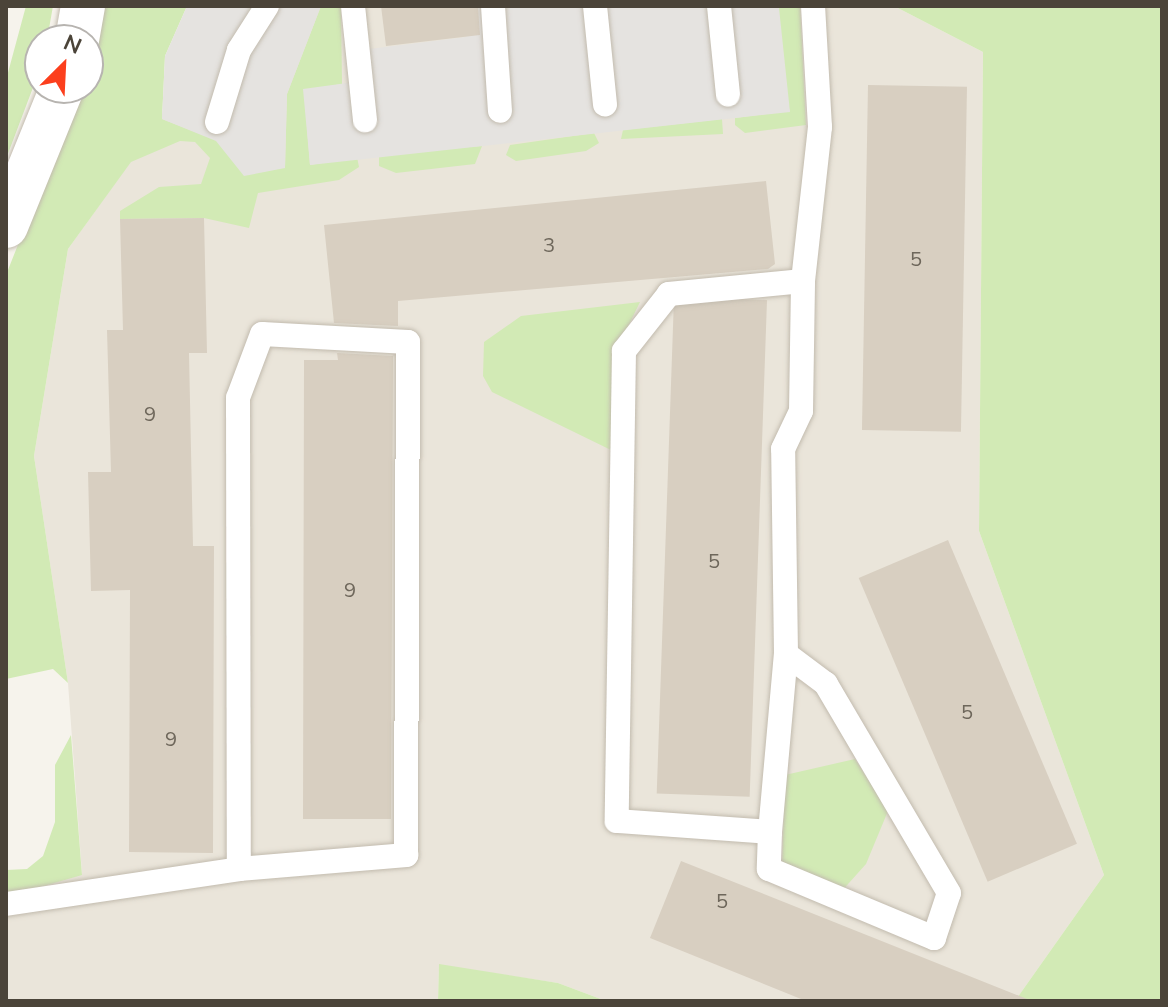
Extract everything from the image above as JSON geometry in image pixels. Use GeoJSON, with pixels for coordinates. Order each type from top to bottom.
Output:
{"type":"FeatureCollection","features":[{"type":"Feature","properties":{"kind":"street"},"geometry":{"type":"LineString","coordinates":[[6,226],[56,104]]}},
{"type":"Feature","properties":{"kind":"lane"},"geometry":{"type":"LineString","coordinates":[[217,122],[239,50],[267,6]]}},
{"type":"Feature","properties":{"kind":"lane"},"geometry":{"type":"LineString","coordinates":[[353,6],[365,120]]}},
{"type":"Feature","properties":{"kind":"lane"},"geometry":{"type":"LineString","coordinates":[[493,6],[500,111]]}},
{"type":"Feature","properties":{"kind":"lane"},"geometry":{"type":"LineString","coordinates":[[595,6],[605,104]]}},
{"type":"Feature","properties":{"kind":"lane"},"geometry":{"type":"LineString","coordinates":[[719,6],[728,95]]}},
{"type":"Feature","properties":{"kind":"lane"},"geometry":{"type":"LineString","coordinates":[[786,654],[826,684],[949,893],[934,938],[769,869],[786,654],[783,449],[801,411],[803,281],[820,127],[813,6]]}},
{"type":"Feature","properties":{"kind":"lane"},"geometry":{"type":"LineString","coordinates":[[770,832],[617,821],[624,351],[669,294],[803,281]]}},
{"type":"Feature","properties":{"kind":"lane"},"geometry":{"type":"LineString","coordinates":[[6,904],[239,869],[406,855],[408,342],[262,334],[238,398],[239,869]]}},
{"type":"Feature","properties":{"kind":"shaded area"},"geometry":{"type":"Polygon","coordinates":[[[187,6],[894,6],[983,52],[979,531],[1104,875],[1015,1001],[606,1001],[558,983],[439,965],[438,1001],[6,1001],[6,897],[82,874],[68,683],[34,456],[68,249],[161,119],[187,6]]]}},
{"type":"Feature","properties":{"kind":"shaded area"},"geometry":{"type":"Polygon","coordinates":[[[187,6],[321,6],[287,94],[285,168],[244,176],[216,141],[162,119],[165,56],[187,6]]]}},
{"type":"Feature","properties":{"kind":"shaded area"},"geometry":{"type":"Polygon","coordinates":[[[491,6],[779,8],[790,112],[310,165],[303,89],[362,81],[361,50],[466,37],[463,9],[491,6]]]}},
{"type":"Feature","properties":{"kind":"green space"},"geometry":{"type":"Polygon","coordinates":[[[26,6],[53,6],[50,24],[24,24],[24,104],[27,104],[6,159],[6,80],[26,6]]]}},
{"type":"Feature","properties":{"kind":"green space"},"geometry":{"type":"Polygon","coordinates":[[[99,6],[187,6],[165,56],[162,119],[285,167],[287,94],[321,6],[341,6],[342,84],[304,90],[310,165],[357,157],[359,167],[339,180],[258,193],[249,228],[204,218],[120,219],[120,211],[159,187],[201,184],[210,158],[195,142],[180,141],[131,162],[68,249],[34,456],[68,683],[53,669],[6,679],[6,275],[74,104],[104,104],[104,24],[97,24],[99,6]]]}},
{"type":"Feature","properties":{"kind":"green space"},"geometry":{"type":"Polygon","coordinates":[[[744,6],[800,6],[806,125],[745,133],[735,125],[735,118],[790,111],[744,6]]]}},
{"type":"Feature","properties":{"kind":"green space"},"geometry":{"type":"Polygon","coordinates":[[[894,6],[1162,6],[1162,1001],[1015,1001],[1104,875],[979,531],[983,52],[894,6]]]}},
{"type":"Feature","properties":{"kind":"green space"},"geometry":{"type":"Polygon","coordinates":[[[722,119],[723,134],[621,139],[623,130],[722,119]]]}},
{"type":"Feature","properties":{"kind":"green space"},"geometry":{"type":"Polygon","coordinates":[[[594,133],[599,143],[586,151],[516,161],[506,155],[510,145],[594,133]]]}},
{"type":"Feature","properties":{"kind":"green space"},"geometry":{"type":"Polygon","coordinates":[[[482,146],[475,164],[396,173],[379,166],[379,154],[482,146]]]}},
{"type":"Feature","properties":{"kind":"green space"},"geometry":{"type":"Polygon","coordinates":[[[640,302],[612,359],[613,451],[492,392],[483,376],[484,342],[521,316],[640,302]]]}},
{"type":"Feature","properties":{"kind":"green space"},"geometry":{"type":"Polygon","coordinates":[[[71,735],[82,875],[6,897],[6,870],[27,869],[43,856],[55,822],[55,765],[71,735]]]}},
{"type":"Feature","properties":{"kind":"green space"},"geometry":{"type":"Polygon","coordinates":[[[855,759],[888,811],[866,864],[840,893],[782,868],[785,775],[855,759]]]}},
{"type":"Feature","properties":{"kind":"green space"},"geometry":{"type":"Polygon","coordinates":[[[439,964],[558,983],[606,1001],[438,1001],[439,964]]]}},
{"type":"Feature","properties":{"kind":"building"},"geometry":{"type":"Polygon","coordinates":[[[381,6],[478,6],[480,35],[386,46],[381,6]]]}},
{"type":"Feature","properties":{"kind":"building"},"geometry":{"type":"Polygon","coordinates":[[[868,85],[967,87],[961,432],[862,430],[868,85]]]}},
{"type":"Feature","properties":{"kind":"building"},"geometry":{"type":"Polygon","coordinates":[[[766,181],[775,264],[768,269],[398,301],[398,326],[334,323],[324,225],[766,181]]]}},
{"type":"Feature","properties":{"kind":"building"},"geometry":{"type":"Polygon","coordinates":[[[204,218],[207,353],[189,353],[193,546],[214,546],[213,853],[129,852],[130,590],[91,591],[88,472],[111,472],[107,330],[123,330],[120,219],[204,218]]]}},
{"type":"Feature","properties":{"kind":"building"},"geometry":{"type":"Polygon","coordinates":[[[674,297],[767,300],[750,797],[657,793],[674,297]]]}},
{"type":"Feature","properties":{"kind":"building"},"geometry":{"type":"Polygon","coordinates":[[[337,353],[393,356],[391,819],[303,819],[304,360],[338,360],[337,353]]]}},
{"type":"Feature","properties":{"kind":"building"},"geometry":{"type":"Polygon","coordinates":[[[948,540],[1077,844],[988,882],[859,578],[948,540]]]}},
{"type":"Feature","properties":{"kind":"building"},"geometry":{"type":"Polygon","coordinates":[[[681,861],[1027,1001],[806,1001],[650,938],[681,861]]]}}]}
